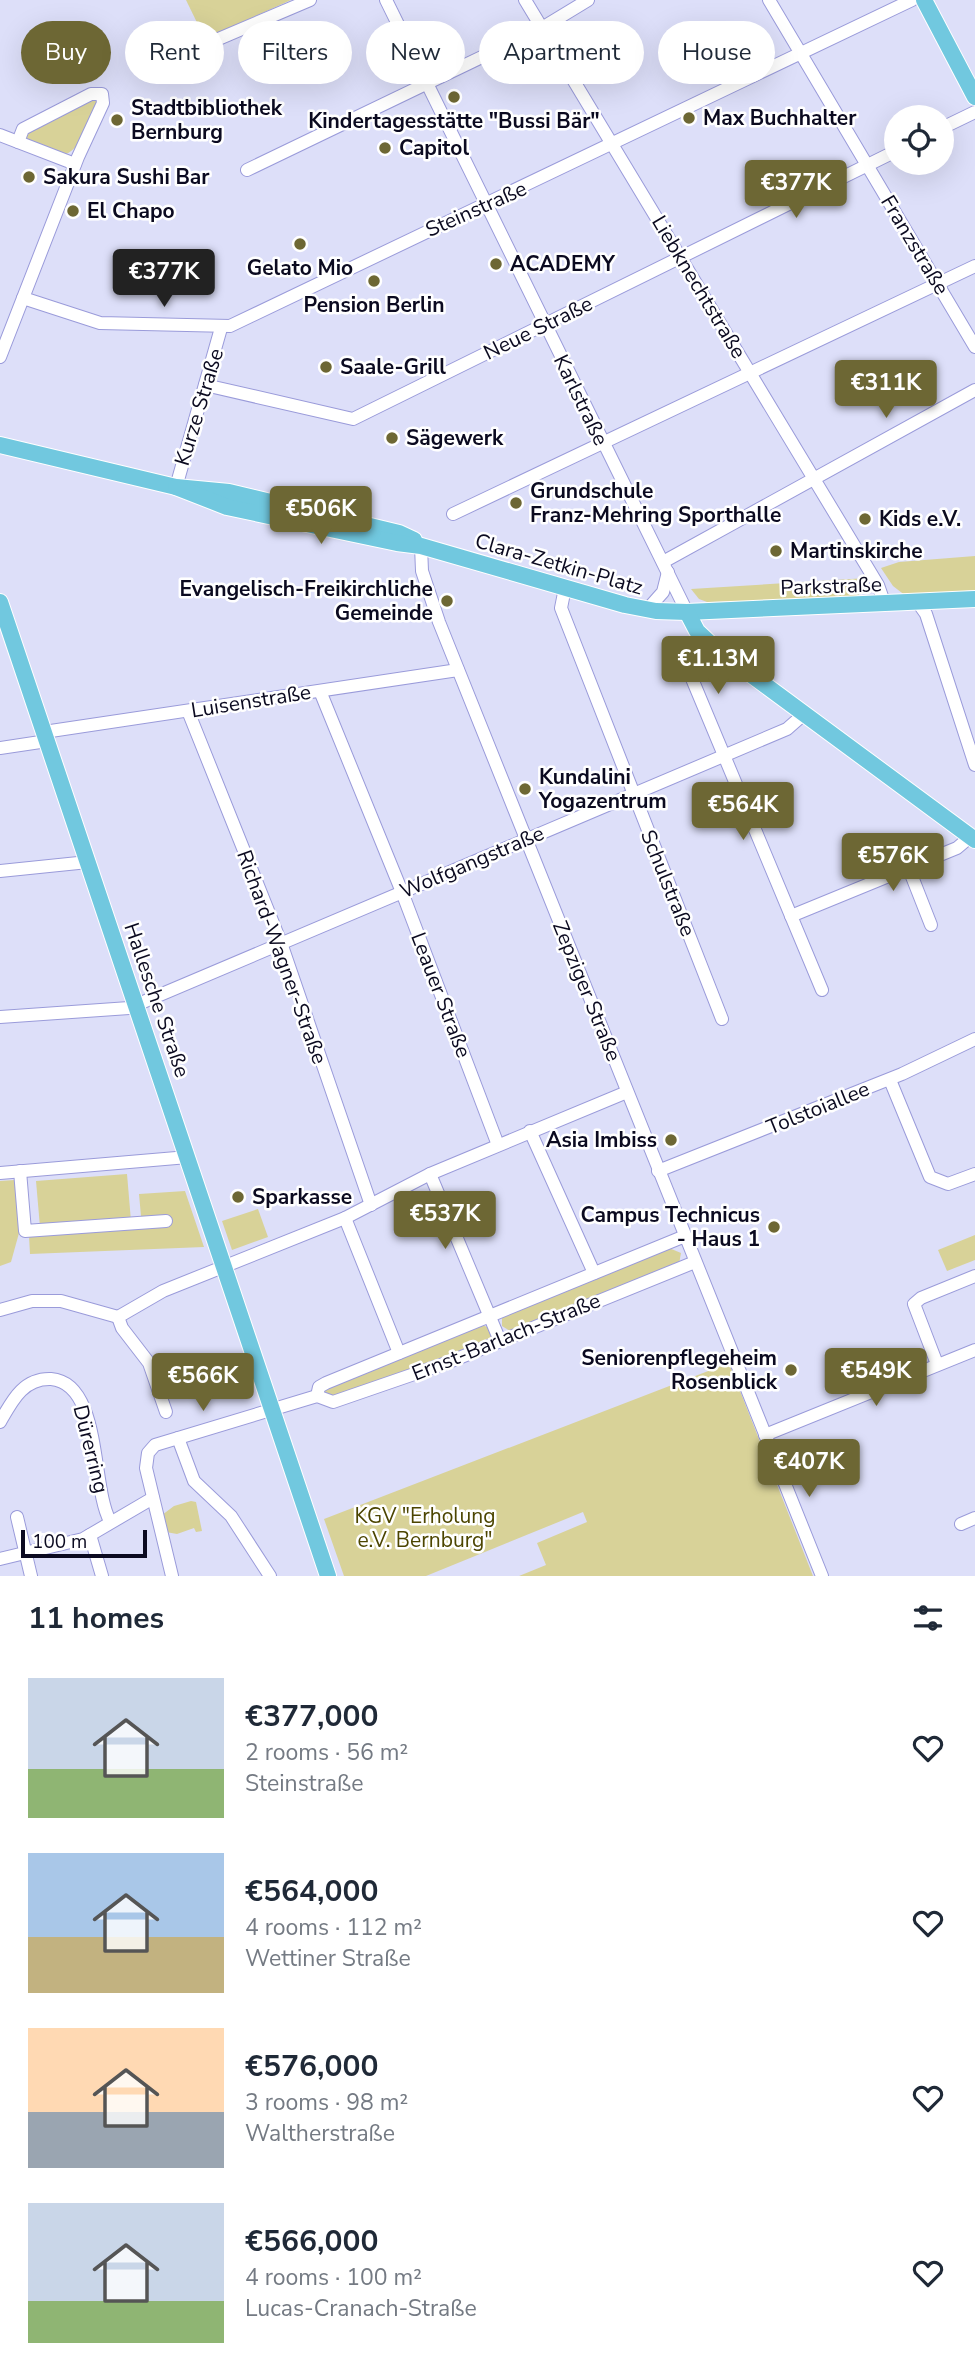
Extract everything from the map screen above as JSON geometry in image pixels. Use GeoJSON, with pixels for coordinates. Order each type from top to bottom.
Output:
{"type":"FeatureCollection","features":[{"type":"Feature","properties":{"kind":"main road"},"geometry":{"type":"LineString","coordinates":[[924,0],[975,97]]}},
{"type":"Feature","properties":{"kind":"main road","name":"Clara-Zetkin-Platz"},"geometry":{"type":"LineString","coordinates":[[0,445],[176,487],[229,492],[399,533],[421,546],[565,588],[647,610],[687,612]]}},
{"type":"Feature","properties":{"kind":"main road","name":"Parkstraße"},"geometry":{"type":"LineString","coordinates":[[687,612],[885,605],[927,607],[975,599]]}},
{"type":"Feature","properties":{"kind":"main road","name":"Hallesche Straße"},"geometry":{"type":"LineString","coordinates":[[1,606],[328,1576]]}},
{"type":"Feature","properties":{"kind":"main road"},"geometry":{"type":"LineString","coordinates":[[687,612],[707,642],[973,839]]}},
{"type":"Feature","properties":{"kind":"street"},"geometry":{"type":"LineString","coordinates":[[224,38],[310,0]]}},
{"type":"Feature","properties":{"kind":"street","name":"Karlstraße"},"geometry":{"type":"LineString","coordinates":[[386,0],[396,21]]}},
{"type":"Feature","properties":{"kind":"street","name":"Liebknechtstraße"},"geometry":{"type":"LineString","coordinates":[[525,0],[538,21]]}},
{"type":"Feature","properties":{"kind":"street"},"geometry":{"type":"LineString","coordinates":[[554,21],[588,0]]}},
{"type":"Feature","properties":{"kind":"street","name":"Franzstraße"},"geometry":{"type":"LineString","coordinates":[[769,0],[975,347]]}},
{"type":"Feature","properties":{"kind":"street","name":"Steinstraße"},"geometry":{"type":"LineString","coordinates":[[23,298],[93,322],[221,328],[291,298],[316,283],[615,145],[912,0]]}},
{"type":"Feature","properties":{"kind":"street"},"geometry":{"type":"LineString","coordinates":[[247,170],[423,84]]}},
{"type":"Feature","properties":{"kind":"street","name":"Karlstraße"},"geometry":{"type":"LineString","coordinates":[[425,84],[687,612]]}},
{"type":"Feature","properties":{"kind":"street","name":"Liebknechtstraße"},"geometry":{"type":"LineString","coordinates":[[577,84],[883,594],[885,605]]}},
{"type":"Feature","properties":{"kind":"street"},"geometry":{"type":"LineString","coordinates":[[0,357],[75,164],[103,103],[102,94],[91,94],[23,130],[18,142]]}},
{"type":"Feature","properties":{"kind":"street"},"geometry":{"type":"LineString","coordinates":[[954,122],[975,112]]}},
{"type":"Feature","properties":{"kind":"street"},"geometry":{"type":"LineString","coordinates":[[0,135],[75,164]]}},
{"type":"Feature","properties":{"kind":"street","name":"Neue Straße"},"geometry":{"type":"LineString","coordinates":[[205,385],[353,419],[884,157]]}},
{"type":"Feature","properties":{"kind":"street"},"geometry":{"type":"LineString","coordinates":[[453,514],[975,266]]}},
{"type":"Feature","properties":{"kind":"street","name":"Kurze Straße"},"geometry":{"type":"LineString","coordinates":[[176,487],[221,328]]}},
{"type":"Feature","properties":{"kind":"street"},"geometry":{"type":"LineString","coordinates":[[647,610],[663,592],[665,567],[813,479],[975,390]]}},
{"type":"Feature","properties":{"kind":"street","name":"Zepziger Straße"},"geometry":{"type":"LineString","coordinates":[[421,546],[422,571],[458,670],[603,1025],[658,1171],[822,1576]]}},
{"type":"Feature","properties":{"kind":"street"},"geometry":{"type":"LineString","coordinates":[[858,606],[871,590],[871,575]]}},
{"type":"Feature","properties":{"kind":"street","name":"Schulstraße"},"geometry":{"type":"LineString","coordinates":[[565,588],[561,608],[722,1019]]}},
{"type":"Feature","properties":{"kind":"street"},"geometry":{"type":"LineString","coordinates":[[927,607],[975,765]]}},
{"type":"Feature","properties":{"kind":"street"},"geometry":{"type":"LineString","coordinates":[[680,650],[822,990]]}},
{"type":"Feature","properties":{"kind":"street","name":"Luisenstraße"},"geometry":{"type":"LineString","coordinates":[[0,748],[46,736],[188,711],[458,670]]}},
{"type":"Feature","properties":{"kind":"street","name":"Leauer Straße"},"geometry":{"type":"LineString","coordinates":[[320,691],[402,892],[498,1145]]}},
{"type":"Feature","properties":{"kind":"street","name":"Richard-Wagner-Straße"},"geometry":{"type":"LineString","coordinates":[[188,711],[281,943],[371,1205]]}},
{"type":"Feature","properties":{"kind":"street","name":"Wolfgangstraße"},"geometry":{"type":"LineString","coordinates":[[0,1017],[122,1009],[137,1005],[787,729],[804,714]]}},
{"type":"Feature","properties":{"kind":"street"},"geometry":{"type":"LineString","coordinates":[[792,916],[909,869],[973,839]]}},
{"type":"Feature","properties":{"kind":"street"},"geometry":{"type":"LineString","coordinates":[[0,871],[88,862]]}},
{"type":"Feature","properties":{"kind":"street"},"geometry":{"type":"LineString","coordinates":[[909,869],[931,925]]}},
{"type":"Feature","properties":{"kind":"street","name":"Tolstoiallee"},"geometry":{"type":"LineString","coordinates":[[658,1171],[890,1080],[975,1039]]}},
{"type":"Feature","properties":{"kind":"street"},"geometry":{"type":"LineString","coordinates":[[890,1080],[930,1177],[948,1184],[975,1174]]}},
{"type":"Feature","properties":{"kind":"street"},"geometry":{"type":"LineString","coordinates":[[0,1310],[32,1301],[61,1301],[118,1317],[152,1296],[345,1218],[430,1174],[627,1092]]}},
{"type":"Feature","properties":{"kind":"street"},"geometry":{"type":"LineString","coordinates":[[530,1131],[587,1242],[594,1273]]}},
{"type":"Feature","properties":{"kind":"street"},"geometry":{"type":"LineString","coordinates":[[0,1173],[188,1157]]}},
{"type":"Feature","properties":{"kind":"street"},"geometry":{"type":"LineString","coordinates":[[20,1171],[24,1231],[166,1221]]}},
{"type":"Feature","properties":{"kind":"street"},"geometry":{"type":"LineString","coordinates":[[430,1174],[500,1341]]}},
{"type":"Feature","properties":{"kind":"street"},"geometry":{"type":"LineString","coordinates":[[345,1218],[399,1353]]}},
{"type":"Feature","properties":{"kind":"street","name":"Ernst-Barlach-Straße"},"geometry":{"type":"LineString","coordinates":[[317,1396],[319,1387],[326,1382],[685,1236]]}},
{"type":"Feature","properties":{"kind":"street","name":"Ernst-Barlach-Straße"},"geometry":{"type":"LineString","coordinates":[[317,1396],[323,1401],[333,1402],[500,1341],[695,1262]]}},
{"type":"Feature","properties":{"kind":"street"},"geometry":{"type":"LineString","coordinates":[[937,1364],[914,1304],[921,1298],[975,1276]]}},
{"type":"Feature","properties":{"kind":"street"},"geometry":{"type":"LineString","coordinates":[[118,1317],[122,1328],[149,1363],[166,1412]]}},
{"type":"Feature","properties":{"kind":"street"},"geometry":{"type":"LineString","coordinates":[[765,1435],[975,1350]]}},
{"type":"Feature","properties":{"kind":"street","name":"Dürerring"},"geometry":{"type":"LineString","coordinates":[[0,1422],[16,1395],[26,1385],[39,1380],[54,1379],[71,1386],[82,1402],[90,1428],[110,1521]]}},
{"type":"Feature","properties":{"kind":"street","name":"Ernst-Barlach-Straße"},"geometry":{"type":"LineString","coordinates":[[153,1498],[146,1468],[148,1453],[155,1445],[317,1396]]}},
{"type":"Feature","properties":{"kind":"street"},"geometry":{"type":"LineString","coordinates":[[178,1438],[194,1481],[231,1516],[270,1576]]}},
{"type":"Feature","properties":{"kind":"street"},"geometry":{"type":"LineString","coordinates":[[0,1559],[90,1535],[153,1498],[172,1576]]}},
{"type":"Feature","properties":{"kind":"street"},"geometry":{"type":"LineString","coordinates":[[17,1517],[31,1576]]}},
{"type":"Feature","properties":{"kind":"street"},"geometry":{"type":"LineString","coordinates":[[961,1524],[975,1518]]}},
{"type":"Feature","properties":{"kind":"street"},"geometry":{"type":"LineString","coordinates":[[90,1535],[102,1576]]}},
{"type":"Feature","properties":{"kind":"green space"},"geometry":{"type":"Polygon","coordinates":[[[186,0],[291,0],[245,21],[238,21],[238,24],[224,30],[224,21],[196,21],[186,0]]]}},
{"type":"Feature","properties":{"kind":"green space"},"geometry":{"type":"Polygon","coordinates":[[[91,100],[99,100],[80,141],[69,153],[62,155],[27,139],[26,131],[91,100]]]}},
{"type":"Feature","properties":{"kind":"green space"},"geometry":{"type":"Polygon","coordinates":[[[975,556],[975,590],[906,596],[893,586],[881,568],[899,562],[975,556]]]}},
{"type":"Feature","properties":{"kind":"green space"},"geometry":{"type":"Polygon","coordinates":[[[867,578],[867,589],[852,599],[707,602],[699,599],[691,589],[867,578]]]}},
{"type":"Feature","properties":{"kind":"green space"},"geometry":{"type":"Polygon","coordinates":[[[127,1174],[131,1221],[40,1227],[36,1181],[127,1174]]]}},
{"type":"Feature","properties":{"kind":"green space"},"geometry":{"type":"Polygon","coordinates":[[[15,1180],[19,1233],[11,1262],[0,1266],[0,1181],[15,1180]]]}},
{"type":"Feature","properties":{"kind":"green space"},"geometry":{"type":"Polygon","coordinates":[[[185,1191],[204,1247],[30,1254],[29,1236],[142,1227],[139,1194],[185,1191]]]}},
{"type":"Feature","properties":{"kind":"green space"},"geometry":{"type":"Polygon","coordinates":[[[258,1209],[268,1237],[232,1250],[222,1221],[258,1209]]]}},
{"type":"Feature","properties":{"kind":"green space"},"geometry":{"type":"Polygon","coordinates":[[[975,1235],[975,1260],[947,1271],[938,1250],[975,1235]]]}},
{"type":"Feature","properties":{"kind":"green space"},"geometry":{"type":"Polygon","coordinates":[[[669,1248],[681,1253],[679,1264],[510,1331],[502,1326],[502,1316],[669,1248]]]}},
{"type":"Feature","properties":{"kind":"green space"},"geometry":{"type":"Polygon","coordinates":[[[482,1325],[490,1328],[492,1339],[334,1398],[325,1394],[324,1390],[482,1325]]]}},
{"type":"Feature","properties":{"kind":"green space","name":"KGV \"Erholung e.V. Bernburg\""},"geometry":{"type":"Polygon","coordinates":[[[729,1363],[813,1576],[519,1576],[546,1565],[537,1543],[587,1522],[583,1512],[426,1576],[344,1576],[324,1519],[729,1363]]]}},
{"type":"Feature","properties":{"kind":"green space"},"geometry":{"type":"Polygon","coordinates":[[[196,1502],[202,1531],[196,1532],[194,1528],[177,1534],[166,1532],[162,1515],[174,1506],[196,1502]]]}},
{"type":"Feature","properties":{"kind":"place","name":"Kindertagesstätte \"Bussi Bär\""},"geometry":{"type":"Point","coordinates":[454,97]}},
{"type":"Feature","properties":{"kind":"place","name":"Max Buchhalter"},"geometry":{"type":"Point","coordinates":[689,118]}},
{"type":"Feature","properties":{"kind":"place","name":"Stadtbibliothek Bernburg"},"geometry":{"type":"Point","coordinates":[117,120]}},
{"type":"Feature","properties":{"kind":"place","name":"Capitol"},"geometry":{"type":"Point","coordinates":[385,148]}},
{"type":"Feature","properties":{"kind":"place","name":"Sakura Sushi Bar"},"geometry":{"type":"Point","coordinates":[29,177]}},
{"type":"Feature","properties":{"kind":"place","name":"El Chapo"},"geometry":{"type":"Point","coordinates":[73,211]}},
{"type":"Feature","properties":{"kind":"place","name":"Gelato Mio"},"geometry":{"type":"Point","coordinates":[300,244]}},
{"type":"Feature","properties":{"kind":"place","name":"ACADEMY"},"geometry":{"type":"Point","coordinates":[496,264]}},
{"type":"Feature","properties":{"kind":"place","name":"Pension Berlin"},"geometry":{"type":"Point","coordinates":[374,281]}},
{"type":"Feature","properties":{"kind":"place","name":"Saale-Grill"},"geometry":{"type":"Point","coordinates":[326,367]}},
{"type":"Feature","properties":{"kind":"place","name":"Sägewerk"},"geometry":{"type":"Point","coordinates":[392,438]}},
{"type":"Feature","properties":{"kind":"place","name":"Grundschule Franz-Mehring Sporthalle"},"geometry":{"type":"Point","coordinates":[516,503]}},
{"type":"Feature","properties":{"kind":"place","name":"Kids e.V."},"geometry":{"type":"Point","coordinates":[865,519]}},
{"type":"Feature","properties":{"kind":"place","name":"Martinskirche"},"geometry":{"type":"Point","coordinates":[776,551]}},
{"type":"Feature","properties":{"kind":"place","name":"Evangelisch-Freikirchliche Gemeinde"},"geometry":{"type":"Point","coordinates":[447,601]}},
{"type":"Feature","properties":{"kind":"place","name":"Kundalini Yogazentrum"},"geometry":{"type":"Point","coordinates":[525,789]}},
{"type":"Feature","properties":{"kind":"place","name":"Asia Imbiss"},"geometry":{"type":"Point","coordinates":[671,1140]}},
{"type":"Feature","properties":{"kind":"place","name":"Sparkasse"},"geometry":{"type":"Point","coordinates":[238,1197]}},
{"type":"Feature","properties":{"kind":"place","name":"Campus Technicus - Haus 1"},"geometry":{"type":"Point","coordinates":[774,1227]}},
{"type":"Feature","properties":{"kind":"place","name":"Seniorenpflegeheim Rosenblick"},"geometry":{"type":"Point","coordinates":[791,1370]}}]}
